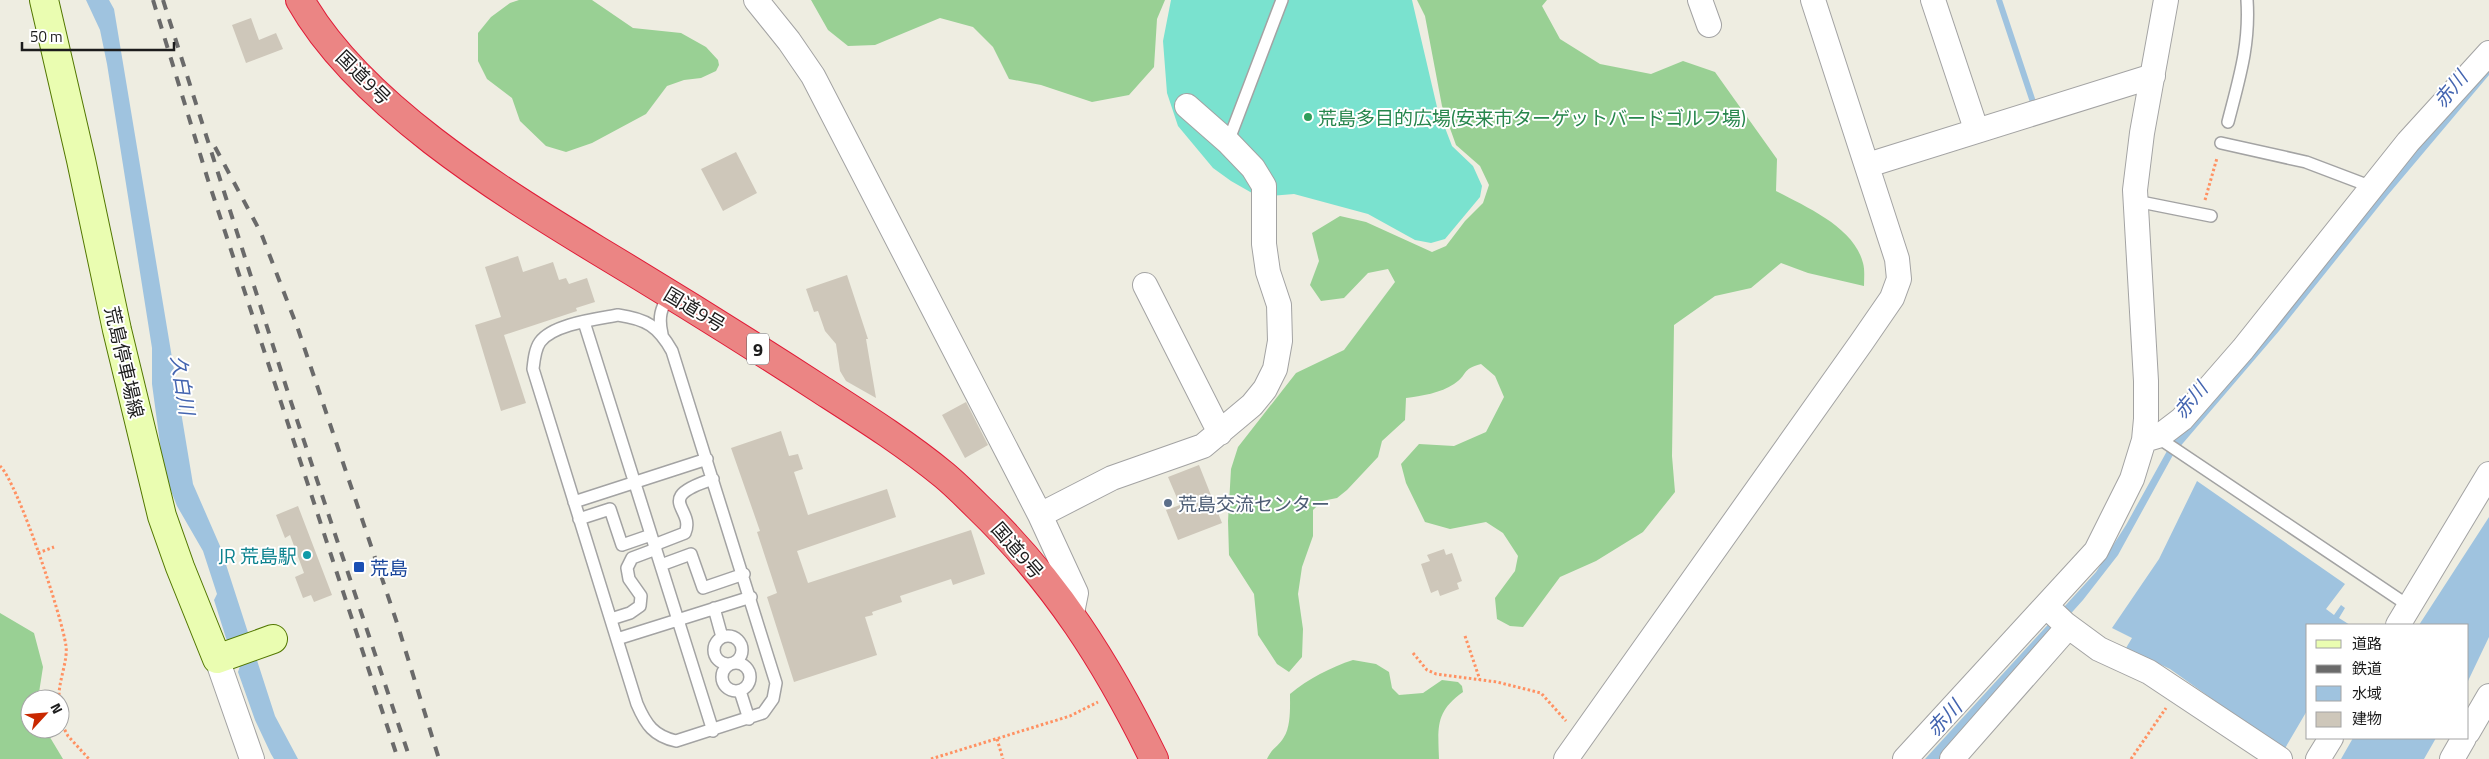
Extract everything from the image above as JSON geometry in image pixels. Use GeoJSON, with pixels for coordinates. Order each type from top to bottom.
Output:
{"type":"FeatureCollection","features":[{"type":"Feature","properties":{"kind":"highway","name":"国道9号"},"geometry":{"type":"LineString","coordinates":[[300,0],[326,37],[367,84],[433,140],[528,208],[858,413],[946,476],[1006,534],[1072,613],[1120,690],[1154,759]]}},
{"type":"Feature","properties":{"kind":"main road","name":"荒島停車場線"},"geometry":{"type":"LineString","coordinates":[[44,0],[81,160],[117,330],[162,516],[180,567],[224,657]]}},
{"type":"Feature","properties":{"kind":"main road"},"geometry":{"type":"LineString","coordinates":[[224,657],[265,642]]}},
{"type":"Feature","properties":{"kind":"street"},"geometry":{"type":"LineString","coordinates":[[756,0],[789,41],[813,76],[1040,515],[1076,592],[1072,613]]}},
{"type":"Feature","properties":{"kind":"street"},"geometry":{"type":"LineString","coordinates":[[1700,0],[1709,25]]}},
{"type":"Feature","properties":{"kind":"street"},"geometry":{"type":"LineString","coordinates":[[1566,759],[1892,298],[1899,279],[1897,259],[1813,0]]}},
{"type":"Feature","properties":{"kind":"street"},"geometry":{"type":"LineString","coordinates":[[1933,0],[1976,129]]}},
{"type":"Feature","properties":{"kind":"street"},"geometry":{"type":"LineString","coordinates":[[2162,442],[2146,382],[2135,190],[2142,133],[2166,0]]}},
{"type":"Feature","properties":{"kind":"street"},"geometry":{"type":"LineString","coordinates":[[1952,759],[2058,618],[2096,551],[2132,480],[2162,442],[2243,349],[2408,142],[2489,53]]}},
{"type":"Feature","properties":{"kind":"street"},"geometry":{"type":"LineString","coordinates":[[1868,165],[1976,129],[2152,76]]}},
{"type":"Feature","properties":{"kind":"street"},"geometry":{"type":"LineString","coordinates":[[1040,515],[1112,478],[1203,446],[1252,405],[1265,389],[1275,369],[1280,341],[1279,305],[1268,272],[1264,244],[1264,186],[1252,168],[1228,142],[1187,106]]}},
{"type":"Feature","properties":{"kind":"street"},"geometry":{"type":"LineString","coordinates":[[1146,284],[1220,433]]}},
{"type":"Feature","properties":{"kind":"street"},"geometry":{"type":"LineString","coordinates":[[2403,616],[2489,474]]}},
{"type":"Feature","properties":{"kind":"street"},"geometry":{"type":"LineString","coordinates":[[2058,618],[2099,648],[2149,672],[2178,690],[2280,759]]}},
{"type":"Feature","properties":{"kind":"street"},"geometry":{"type":"LineString","coordinates":[[1905,759],[2058,618]]}},
{"type":"Feature","properties":{"kind":"street"},"geometry":{"type":"LineString","coordinates":[[224,657],[252,759]]}},
{"type":"Feature","properties":{"kind":"street"},"geometry":{"type":"LineString","coordinates":[[2469,730],[2489,696]]}},
{"type":"Feature","properties":{"kind":"street"},"geometry":{"type":"LineString","coordinates":[[2318,759],[2330,739]]}},
{"type":"Feature","properties":{"kind":"street"},"geometry":{"type":"LineString","coordinates":[[2452,759],[2463,739]]}},
{"type":"Feature","properties":{"kind":"lane"},"geometry":{"type":"LineString","coordinates":[[1228,142],[1282,0]]}},
{"type":"Feature","properties":{"kind":"lane"},"geometry":{"type":"LineString","coordinates":[[2228,122],[2246,48],[2248,27],[2247,0]]}},
{"type":"Feature","properties":{"kind":"lane"},"geometry":{"type":"LineString","coordinates":[[2221,142],[2306,162],[2372,188]]}},
{"type":"Feature","properties":{"kind":"lane"},"geometry":{"type":"LineString","coordinates":[[2136,201],[2206,215]]}},
{"type":"Feature","properties":{"kind":"lane"},"geometry":{"type":"LineString","coordinates":[[662,334],[634,318],[618,315],[584,322],[549,333],[540,343],[533,369],[637,704],[652,732],[663,738],[676,741],[713,731],[763,713],[769,707],[776,683],[751,596],[672,351],[662,334],[659,320],[660,310],[669,294]]}},
{"type":"Feature","properties":{"kind":"lane"},"geometry":{"type":"LineString","coordinates":[[584,322],[713,731]]}},
{"type":"Feature","properties":{"kind":"lane"},"geometry":{"type":"LineString","coordinates":[[2162,442],[2403,616]]}},
{"type":"Feature","properties":{"kind":"lane"},"geometry":{"type":"LineString","coordinates":[[574,502],[707,459]]}},
{"type":"Feature","properties":{"kind":"lane"},"geometry":{"type":"LineString","coordinates":[[579,519],[610,509],[622,545],[654,543],[685,533],[687,525],[678,502],[680,496],[689,488],[713,479]]}},
{"type":"Feature","properties":{"kind":"lane"},"geometry":{"type":"LineString","coordinates":[[611,619],[630,613],[640,606],[641,596],[629,579],[626,568],[632,558],[654,543]]}},
{"type":"Feature","properties":{"kind":"lane"},"geometry":{"type":"LineString","coordinates":[[661,565],[691,554],[703,588],[744,574]]}},
{"type":"Feature","properties":{"kind":"lane"},"geometry":{"type":"LineString","coordinates":[[617,640],[751,596]]}},
{"type":"Feature","properties":{"kind":"lane"},"geometry":{"type":"LineString","coordinates":[[714,608],[722,637]]}},
{"type":"Feature","properties":{"kind":"lane"},"geometry":{"type":"LineString","coordinates":[[722,637],[714,647],[715,656],[722,663],[740,663],[750,672],[750,681],[740,691]]}},
{"type":"Feature","properties":{"kind":"lane"},"geometry":{"type":"LineString","coordinates":[[722,637],[735,638],[741,645],[742,654],[724,670],[722,679],[726,687],[740,691]]}},
{"type":"Feature","properties":{"kind":"lane"},"geometry":{"type":"LineString","coordinates":[[740,691],[749,719]]}},
{"type":"Feature","properties":{"kind":"path"},"geometry":{"type":"LineString","coordinates":[[2206,215],[2221,142]]}},
{"type":"Feature","properties":{"kind":"path"},"geometry":{"type":"LineString","coordinates":[[0,466],[21,508],[51,590],[66,648],[58,689]]}},
{"type":"Feature","properties":{"kind":"path"},"geometry":{"type":"LineString","coordinates":[[38,553],[54,546]]}},
{"type":"Feature","properties":{"kind":"path"},"geometry":{"type":"LineString","coordinates":[[1465,636],[1480,680]]}},
{"type":"Feature","properties":{"kind":"path"},"geometry":{"type":"LineString","coordinates":[[1413,653],[1427,670],[1444,676],[1480,680],[1541,693],[1581,738]]}},
{"type":"Feature","properties":{"kind":"path"},"geometry":{"type":"LineString","coordinates":[[931,759],[1070,716],[1120,690]]}},
{"type":"Feature","properties":{"kind":"path"},"geometry":{"type":"LineString","coordinates":[[2131,759],[2178,690]]}},
{"type":"Feature","properties":{"kind":"path"},"geometry":{"type":"LineString","coordinates":[[70,738],[89,759]]}},
{"type":"Feature","properties":{"kind":"path"},"geometry":{"type":"LineString","coordinates":[[997,739],[1004,759]]}},
{"type":"Feature","properties":{"kind":"green space"},"geometry":{"type":"Polygon","coordinates":[[[519,0],[592,0],[633,28],[681,33],[706,47],[718,60],[719,65],[716,71],[701,78],[684,80],[667,86],[646,114],[592,143],[566,152],[546,146],[520,121],[512,98],[487,79],[478,61],[478,33],[491,17],[510,3],[519,0]]]}},
{"type":"Feature","properties":{"kind":"green space"},"geometry":{"type":"Polygon","coordinates":[[[811,0],[1165,0],[1157,19],[1154,67],[1129,95],[1092,102],[1041,85],[1009,79],[993,47],[973,27],[940,18],[875,45],[848,46],[828,30],[811,0]]]}},
{"type":"Feature","properties":{"kind":"green space"},"geometry":{"type":"Polygon","coordinates":[[[1417,0],[1547,0],[1542,6],[1560,39],[1600,64],[1651,74],[1683,61],[1715,72],[1777,159],[1776,191],[1814,211],[1850,239],[1858,250],[1863,263],[1864,286],[1808,273],[1781,263],[1751,288],[1715,296],[1674,325],[1672,456],[1675,492],[1643,532],[1596,561],[1560,577],[1523,627],[1510,626],[1497,619],[1495,598],[1515,571],[1518,556],[1503,533],[1486,522],[1450,529],[1425,522],[1406,483],[1401,464],[1419,444],[1454,446],[1486,432],[1504,397],[1495,376],[1481,364],[1467,370],[1458,381],[1443,390],[1406,398],[1405,420],[1382,441],[1378,457],[1347,490],[1337,498],[1322,501],[1313,510],[1313,536],[1302,567],[1298,594],[1303,629],[1302,657],[1289,672],[1277,664],[1258,635],[1254,594],[1229,555],[1228,521],[1231,469],[1238,447],[1296,373],[1344,350],[1395,282],[1388,269],[1368,273],[1344,298],[1321,301],[1310,285],[1319,261],[1312,233],[1340,216],[1366,222],[1432,252],[1446,246],[1465,221],[1483,203],[1489,185],[1480,166],[1456,145],[1442,106],[1425,16],[1417,0]]]}},
{"type":"Feature","properties":{"kind":"green space"},"geometry":{"type":"Polygon","coordinates":[[[0,613],[34,633],[43,667],[40,689],[20,689],[20,739],[51,739],[63,759],[0,759],[0,613]]]}},
{"type":"Feature","properties":{"kind":"green space"},"geometry":{"type":"Polygon","coordinates":[[[1353,660],[1376,664],[1389,672],[1392,688],[1399,695],[1423,693],[1442,680],[1458,682],[1462,686],[1463,692],[1447,706],[1440,721],[1438,738],[1439,759],[1267,759],[1286,733],[1290,716],[1290,694],[1320,674],[1353,660]]]}},
{"type":"Feature","properties":{"kind":"shaded area","name":"荒島多目的広場(安来市ターゲットバードゴルフ場)"},"geometry":{"type":"Polygon","coordinates":[[[1171,0],[1412,0],[1437,107],[1452,146],[1473,166],[1482,186],[1480,197],[1445,239],[1431,243],[1415,240],[1368,214],[1294,194],[1259,197],[1231,181],[1213,168],[1178,126],[1167,93],[1163,41],[1171,0]]]}},
{"type":"Feature","properties":{"kind":"water"},"geometry":{"type":"Polygon","coordinates":[[[86,0],[109,0],[114,9],[193,484],[220,546],[275,716],[298,759],[274,759],[255,720],[238,672],[240,666],[226,638],[214,600],[217,594],[203,551],[177,506],[164,473],[152,384],[152,348],[107,64],[100,30],[86,0]]]}},
{"type":"Feature","properties":{"kind":"water"},"geometry":{"type":"Polygon","coordinates":[[[2489,63],[2489,75],[2387,196],[2279,331],[2178,449],[2170,443],[2489,63]]]}},
{"type":"Feature","properties":{"kind":"water"},"geometry":{"type":"Polygon","coordinates":[[[2167,451],[2173,455],[2118,555],[2083,600],[1940,759],[1925,759],[2096,572],[2126,525],[2167,451]]]}},
{"type":"Feature","properties":{"kind":"water"},"geometry":{"type":"Polygon","coordinates":[[[2197,481],[2345,584],[2326,609],[2334,615],[2341,605],[2345,608],[2339,618],[2348,624],[2306,624],[2306,712],[2284,750],[2170,669],[2126,648],[2132,638],[2112,628],[2159,559],[2197,481]]]}},
{"type":"Feature","properties":{"kind":"water"},"geometry":{"type":"Polygon","coordinates":[[[2489,517],[2489,637],[2469,679],[2469,624],[2420,624],[2489,517]]]}},
{"type":"Feature","properties":{"kind":"water"},"geometry":{"type":"Polygon","coordinates":[[[2352,739],[2435,739],[2424,759],[2341,759],[2352,739]]]}},
{"type":"Feature","properties":{"kind":"building"},"geometry":{"type":"Polygon","coordinates":[[[251,18],[259,40],[276,33],[283,49],[246,63],[232,25],[251,18]]]}},
{"type":"Feature","properties":{"kind":"building"},"geometry":{"type":"Polygon","coordinates":[[[736,152],[757,193],[723,211],[701,169],[736,152]]]}},
{"type":"Feature","properties":{"kind":"building"},"geometry":{"type":"Polygon","coordinates":[[[518,256],[523,272],[553,262],[559,280],[566,278],[569,284],[587,278],[595,302],[576,308],[577,311],[504,335],[526,403],[501,411],[475,325],[501,317],[485,267],[518,256]]]}},
{"type":"Feature","properties":{"kind":"building"},"geometry":{"type":"Polygon","coordinates":[[[847,275],[868,339],[866,339],[876,398],[846,381],[840,371],[836,344],[825,331],[818,311],[814,312],[806,289],[847,275]]]}},
{"type":"Feature","properties":{"kind":"building"},"geometry":{"type":"Polygon","coordinates":[[[966,402],[988,445],[965,458],[942,415],[966,402]]]}},
{"type":"Feature","properties":{"kind":"building"},"geometry":{"type":"Polygon","coordinates":[[[781,431],[789,456],[798,454],[803,469],[794,472],[808,515],[887,489],[896,517],[797,551],[808,583],[971,530],[985,574],[953,585],[951,579],[900,596],[902,602],[872,612],[873,615],[865,617],[877,655],[794,682],[767,597],[777,593],[757,532],[760,531],[731,448],[781,431]]]}},
{"type":"Feature","properties":{"kind":"building","name":"荒島交流センター"},"geometry":{"type":"Polygon","coordinates":[[[1199,465],[1222,523],[1178,540],[1166,510],[1180,505],[1168,477],[1199,465]]]}},
{"type":"Feature","properties":{"kind":"building","name":"JR 荒島駅"},"geometry":{"type":"Polygon","coordinates":[[[298,506],[332,595],[314,602],[311,595],[303,598],[295,577],[304,573],[290,535],[285,538],[276,515],[298,506]]]}},
{"type":"Feature","properties":{"kind":"building"},"geometry":{"type":"Polygon","coordinates":[[[1444,549],[1446,555],[1452,553],[1462,581],[1457,583],[1459,589],[1440,596],[1438,590],[1431,593],[1421,564],[1430,561],[1427,555],[1444,549]]]}},
{"type":"Feature","properties":{"kind":"waterway"},"geometry":{"type":"LineString","coordinates":[[1999,0],[2033,102]]}},
{"type":"Feature","properties":{"kind":"railway"},"geometry":{"type":"LineString","coordinates":[[153,0],[208,180],[398,759]]}},
{"type":"Feature","properties":{"kind":"railway"},"geometry":{"type":"LineString","coordinates":[[163,0],[290,399],[410,759]]}},
{"type":"Feature","properties":{"kind":"railway"},"geometry":{"type":"LineString","coordinates":[[215,147],[261,233],[298,329],[397,623],[439,759]]}},
{"type":"Feature","properties":{"kind":"place","name":"荒島多目的広場(安来市ターゲットバードゴルフ場)"},"geometry":{"type":"Point","coordinates":[1308,117]}},
{"type":"Feature","properties":{"kind":"place","name":"荒島交流センター"},"geometry":{"type":"Point","coordinates":[1168,503]}},
{"type":"Feature","properties":{"kind":"place","name":"JR 荒島駅"},"geometry":{"type":"Point","coordinates":[307,555]}},
{"type":"Feature","properties":{"kind":"place","name":"荒島"},"geometry":{"type":"Point","coordinates":[359,567]}},
{"type":"Feature","properties":{"kind":"water label","name":"赤川"},"geometry":{"type":"Point","coordinates":[2450,89]}},
{"type":"Feature","properties":{"kind":"water label","name":"久白川"},"geometry":{"type":"Point","coordinates":[183,385]}},
{"type":"Feature","properties":{"kind":"water label","name":"赤川"},"geometry":{"type":"Point","coordinates":[2190,400]}},
{"type":"Feature","properties":{"kind":"water label","name":"赤川"},"geometry":{"type":"Point","coordinates":[1944,718]}}]}
